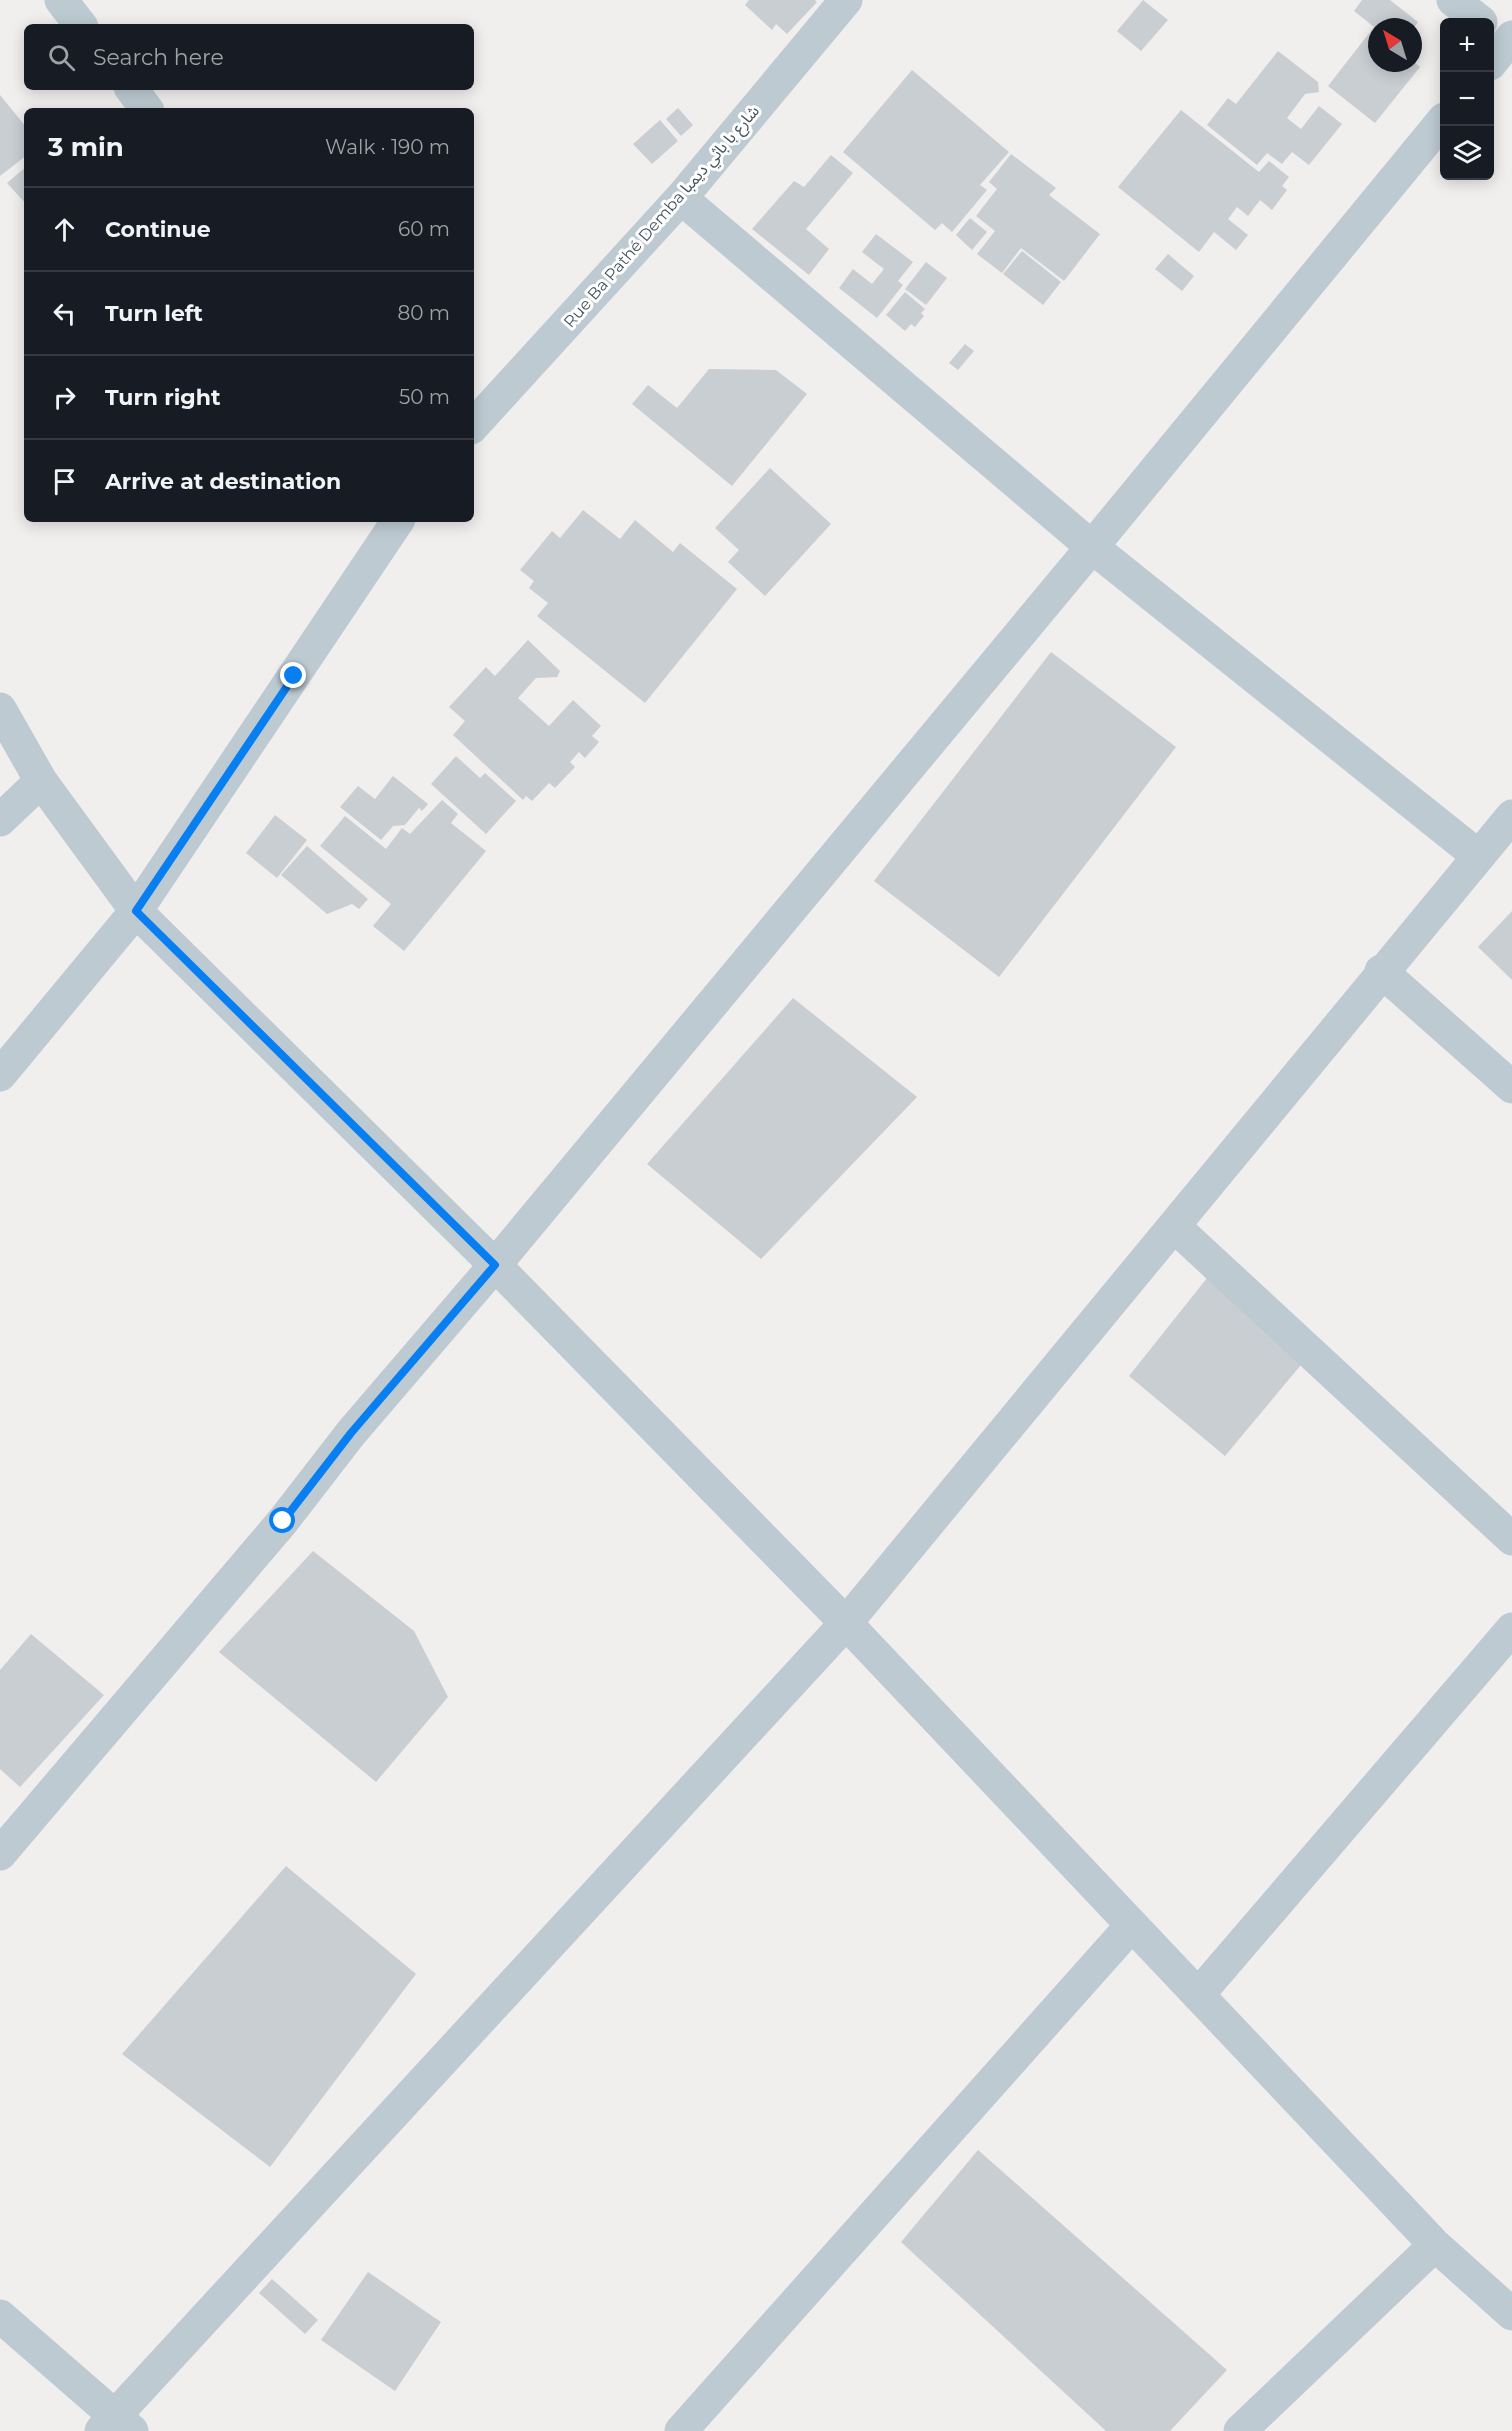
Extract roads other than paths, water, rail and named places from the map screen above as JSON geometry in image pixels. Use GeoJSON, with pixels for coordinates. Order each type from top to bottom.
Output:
{"type":"FeatureCollection","features":[{"type":"Feature","properties":{"kind":"street"},"geometry":{"type":"LineString","coordinates":[[61,0],[80,24]]}},
{"type":"Feature","properties":{"kind":"street","name":"Rue Ba Pathé Demba شارع با باثي ديمبا"},"geometry":{"type":"LineString","coordinates":[[474,425],[681,198],[846,0]]}},
{"type":"Feature","properties":{"kind":"street"},"geometry":{"type":"LineString","coordinates":[[1453,0],[1476,18]]}},
{"type":"Feature","properties":{"kind":"street"},"geometry":{"type":"LineString","coordinates":[[132,90],[146,108]]}},
{"type":"Feature","properties":{"kind":"street"},"geometry":{"type":"LineString","coordinates":[[0,1854],[283,1521],[351,1433],[495,1265],[1092,547],[1440,124]]}},
{"type":"Feature","properties":{"kind":"street"},"geometry":{"type":"LineString","coordinates":[[681,198],[1092,547],[1477,855]]}},
{"type":"Feature","properties":{"kind":"street"},"geometry":{"type":"LineString","coordinates":[[0,1075],[136,911],[397,522]]}},
{"type":"Feature","properties":{"kind":"street"},"geometry":{"type":"LineString","coordinates":[[0,710],[41,781],[136,911],[495,1265],[846,1623],[1435,2245],[1512,2314]]}},
{"type":"Feature","properties":{"kind":"street"},"geometry":{"type":"LineString","coordinates":[[0,820],[41,781]]}},
{"type":"Feature","properties":{"kind":"street"},"geometry":{"type":"LineString","coordinates":[[0,2316],[116,2426],[846,1623],[1175,1227],[1381,971],[1512,816]]}},
{"type":"Feature","properties":{"kind":"street"},"geometry":{"type":"LineString","coordinates":[[1381,971],[1512,1087]]}},
{"type":"Feature","properties":{"kind":"street"},"geometry":{"type":"LineString","coordinates":[[1175,1227],[1512,1539]]}},
{"type":"Feature","properties":{"kind":"street"},"geometry":{"type":"LineString","coordinates":[[1198,1995],[1512,1629]]}},
{"type":"Feature","properties":{"kind":"street"},"geometry":{"type":"LineString","coordinates":[[681,2431],[1132,1925]]}},
{"type":"Feature","properties":{"kind":"street"},"geometry":{"type":"LineString","coordinates":[[1240,2431],[1435,2245]]}}]}
